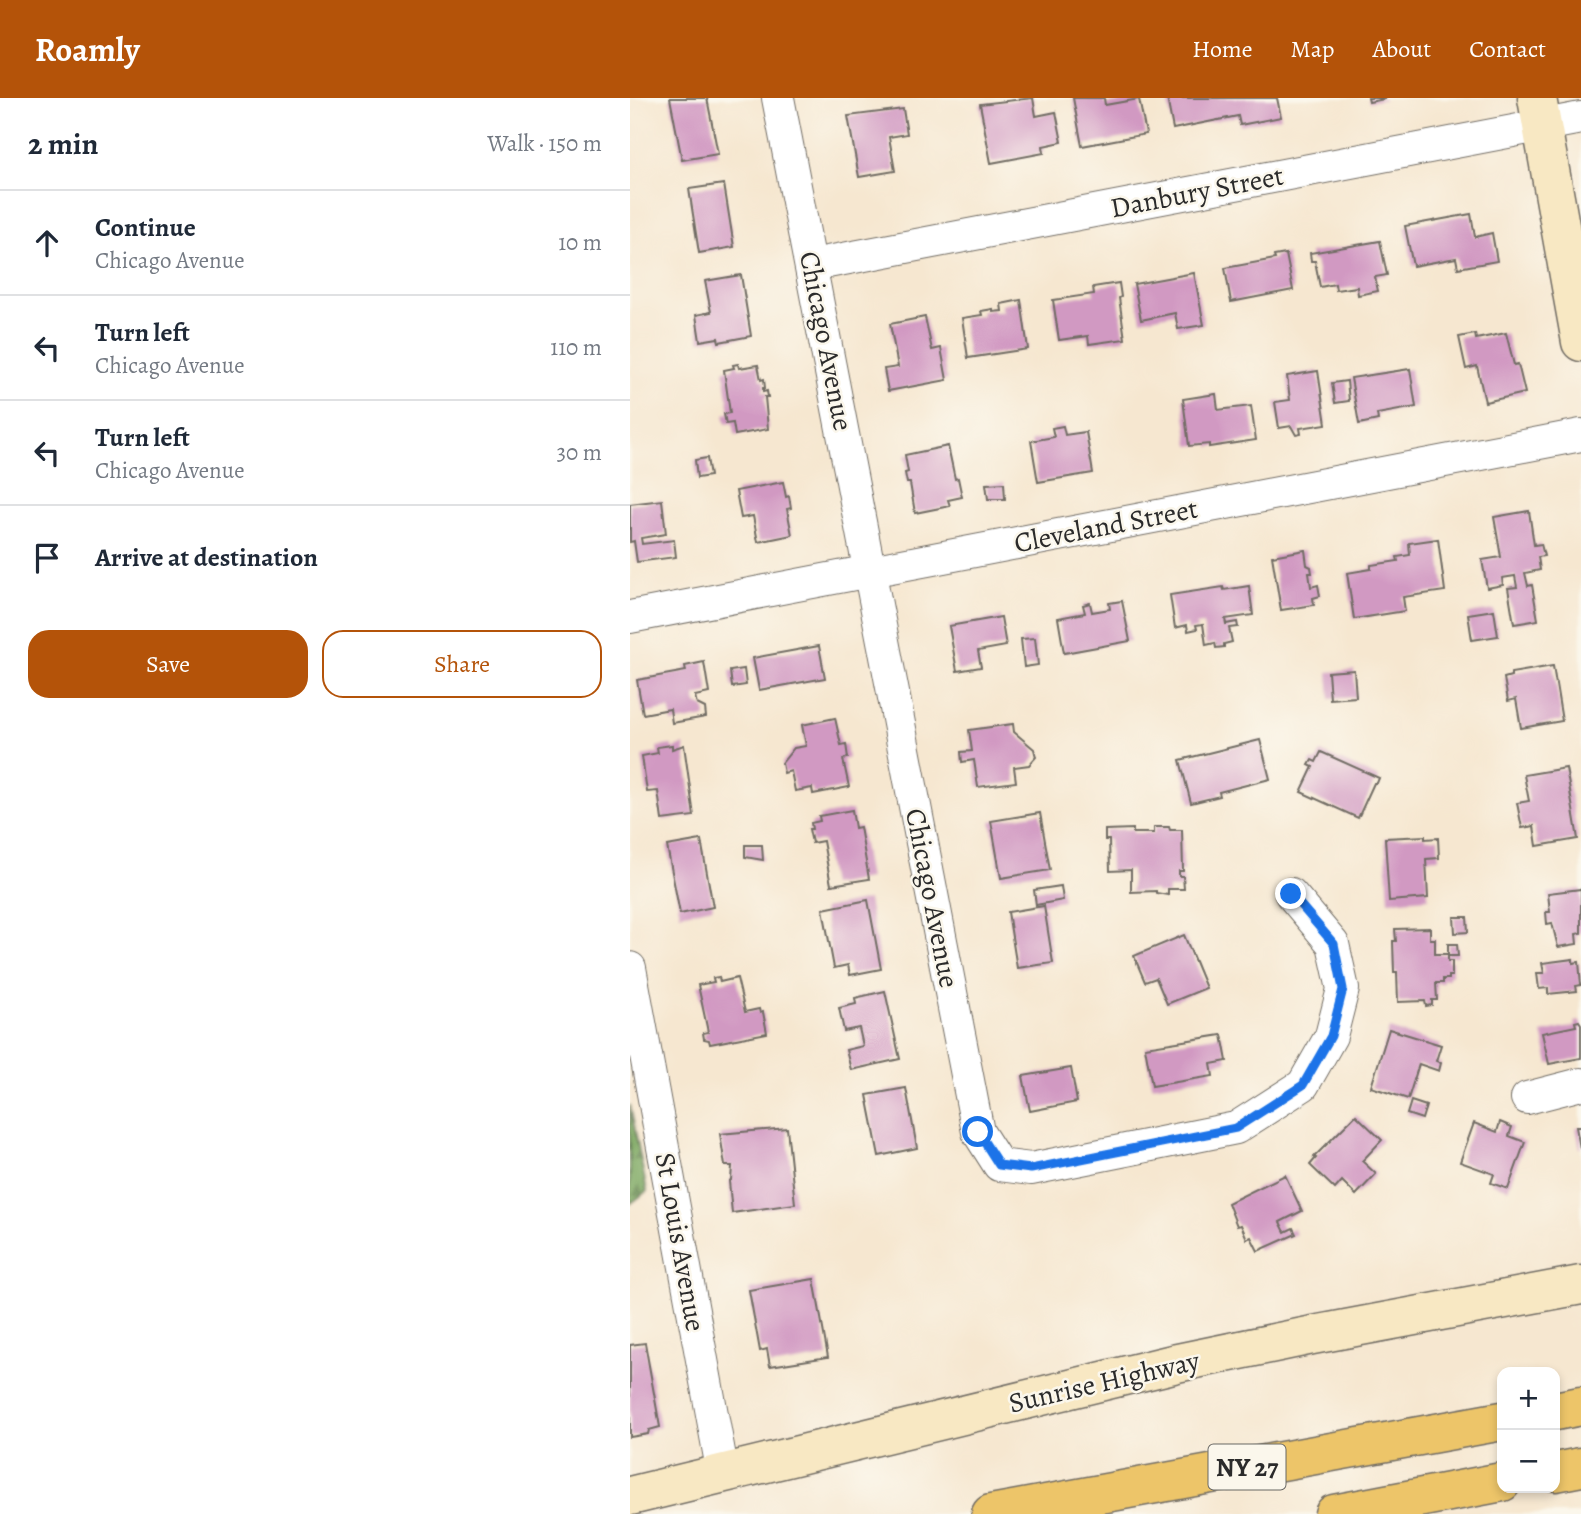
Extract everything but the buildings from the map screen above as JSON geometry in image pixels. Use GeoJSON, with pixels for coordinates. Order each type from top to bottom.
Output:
{"type":"FeatureCollection","features":[{"type":"Feature","properties":{"kind":"highway"},"geometry":{"type":"LineString","coordinates":[[1560,1410],[1581,1406]]}},
{"type":"Feature","properties":{"kind":"highway","name":"NY 27"},"geometry":{"type":"LineString","coordinates":[[991,1514],[1497,1422]]}},
{"type":"Feature","properties":{"kind":"highway"},"geometry":{"type":"LineString","coordinates":[[1560,1471],[1581,1467]]}},
{"type":"Feature","properties":{"kind":"highway"},"geometry":{"type":"LineString","coordinates":[[1334,1514],[1497,1483]]}},
{"type":"Feature","properties":{"kind":"main road"},"geometry":{"type":"LineString","coordinates":[[1539,112],[1581,342]]}},
{"type":"Feature","properties":{"kind":"main road","name":"Sunrise Highway"},"geometry":{"type":"LineString","coordinates":[[630,1496],[1177,1363],[1581,1285]]}},
{"type":"Feature","properties":{"kind":"street","name":"Chicago Avenue"},"geometry":{"type":"LineString","coordinates":[[778,98],[978,1132],[999,1165],[1031,1169],[1236,1128],[1303,1085],[1331,1036],[1343,989],[1334,944],[1291,894]]}},
{"type":"Feature","properties":{"kind":"street","name":"Danbury Street"},"geometry":{"type":"LineString","coordinates":[[812,265],[1539,112],[1581,118]]}},
{"type":"Feature","properties":{"kind":"street","name":"Cleveland Street"},"geometry":{"type":"LineString","coordinates":[[630,617],[1581,435]]}},
{"type":"Feature","properties":{"kind":"street","name":"St Louis Avenue"},"geometry":{"type":"LineString","coordinates":[[630,968],[723,1474]]}},
{"type":"Feature","properties":{"kind":"street"},"geometry":{"type":"LineString","coordinates":[[1527,1098],[1581,1084]]}},
{"type":"Feature","properties":{"kind":"green space"},"geometry":{"type":"Polygon","coordinates":[[[630,1105],[647,1191],[630,1204],[630,1105]]]}},
{"type":"Feature","properties":{"kind":"route"},"geometry":{"type":"LineString","coordinates":[[978,1132],[999,1165],[1031,1169],[1236,1128],[1303,1085],[1331,1036],[1343,989],[1334,944],[1291,894]]}}]}
